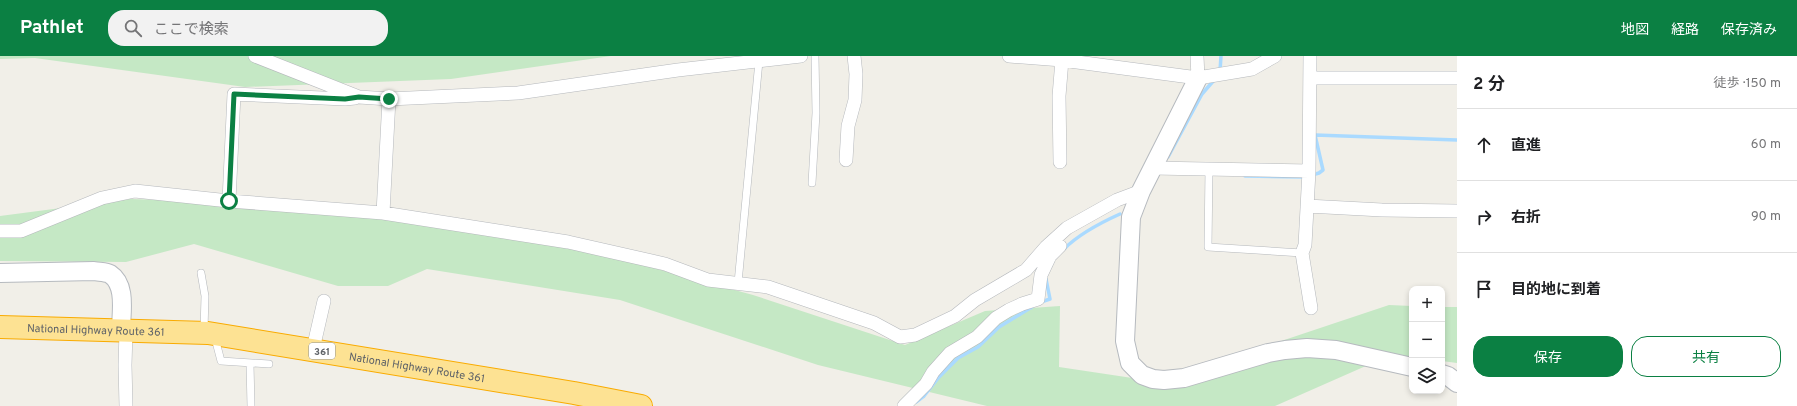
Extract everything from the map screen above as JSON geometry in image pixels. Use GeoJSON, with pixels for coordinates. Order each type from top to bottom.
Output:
{"type":"FeatureCollection","features":[{"type":"Feature","properties":{"kind":"highway","name":"National Highway Route 361"},"geometry":{"type":"LineString","coordinates":[[0,327],[209,333],[313,349],[574,399],[641,406]]}},
{"type":"Feature","properties":{"kind":"street"},"geometry":{"type":"LineString","coordinates":[[255,56],[359,97]]}},
{"type":"Feature","properties":{"kind":"street"},"geometry":{"type":"LineString","coordinates":[[229,201],[234,94],[345,99],[359,97],[389,99],[518,93],[802,56]]}},
{"type":"Feature","properties":{"kind":"street"},"geometry":{"type":"LineString","coordinates":[[846,160],[848,126],[855,100],[856,74],[854,56]]}},
{"type":"Feature","properties":{"kind":"street"},"geometry":{"type":"LineString","coordinates":[[1009,56],[1062,60],[1198,78],[1252,69],[1275,56]]}},
{"type":"Feature","properties":{"kind":"street"},"geometry":{"type":"LineString","coordinates":[[1197,56],[1198,78],[1141,191],[1131,217],[1125,341],[1126,353],[1130,363],[1142,375],[1153,379],[1164,380],[1184,378],[1268,353],[1307,348],[1336,350],[1409,366]]}},
{"type":"Feature","properties":{"kind":"street"},"geometry":{"type":"LineString","coordinates":[[1310,56],[1309,171],[1305,245],[1302,253],[1311,308]]}},
{"type":"Feature","properties":{"kind":"street"},"geometry":{"type":"LineString","coordinates":[[1060,162],[1059,96],[1062,60]]}},
{"type":"Feature","properties":{"kind":"street"},"geometry":{"type":"LineString","coordinates":[[1310,78],[1457,78]]}},
{"type":"Feature","properties":{"kind":"street"},"geometry":{"type":"LineString","coordinates":[[383,213],[389,99]]}},
{"type":"Feature","properties":{"kind":"street"},"geometry":{"type":"LineString","coordinates":[[1153,168],[1309,171]]}},
{"type":"Feature","properties":{"kind":"street"},"geometry":{"type":"LineString","coordinates":[[0,231],[21,231],[102,198],[135,191],[229,201],[383,213],[568,242],[665,264],[708,280],[768,287],[874,323],[900,336],[915,335],[955,316],[975,300],[1026,270],[1067,228],[1117,200],[1141,191]]}},
{"type":"Feature","properties":{"kind":"street"},"geometry":{"type":"LineString","coordinates":[[904,406],[926,384],[933,372],[950,353],[977,336],[996,318],[1009,310],[1038,299],[1040,275],[1050,256],[1075,233],[1141,191]]}},
{"type":"Feature","properties":{"kind":"street"},"geometry":{"type":"LineString","coordinates":[[1307,206],[1382,210],[1457,210]]}},
{"type":"Feature","properties":{"kind":"street"},"geometry":{"type":"LineString","coordinates":[[0,273],[94,271],[109,274],[117,281],[121,291],[124,331],[126,406]]}},
{"type":"Feature","properties":{"kind":"street"},"geometry":{"type":"LineString","coordinates":[[313,349],[324,301]]}},
{"type":"Feature","properties":{"kind":"street"},"geometry":{"type":"LineString","coordinates":[[1445,375],[1457,383]]}},
{"type":"Feature","properties":{"kind":"lane"},"geometry":{"type":"LineString","coordinates":[[812,183],[816,113],[816,56]]}},
{"type":"Feature","properties":{"kind":"lane"},"geometry":{"type":"LineString","coordinates":[[738,283],[759,61]]}},
{"type":"Feature","properties":{"kind":"lane"},"geometry":{"type":"LineString","coordinates":[[1210,169],[1208,248],[1302,253]]}},
{"type":"Feature","properties":{"kind":"lane"},"geometry":{"type":"LineString","coordinates":[[201,272],[209,333],[221,361],[269,364]]}},
{"type":"Feature","properties":{"kind":"lane"},"geometry":{"type":"LineString","coordinates":[[250,364],[251,406]]}},
{"type":"Feature","properties":{"kind":"green space"},"geometry":{"type":"Polygon","coordinates":[[[0,56],[611,56],[451,79],[245,87],[35,58],[0,59],[0,56]]]}},
{"type":"Feature","properties":{"kind":"green space"},"geometry":{"type":"Polygon","coordinates":[[[130,199],[272,203],[500,226],[753,295],[905,345],[985,311],[1060,306],[1059,367],[1159,382],[1389,305],[1409,306],[1409,357],[1393,354],[1275,406],[987,406],[818,365],[620,300],[427,269],[388,286],[338,286],[194,244],[126,262],[0,261],[0,216],[130,199]]]}},
{"type":"Feature","properties":{"kind":"green space"},"geometry":{"type":"Polygon","coordinates":[[[1445,307],[1457,307],[1457,363],[1445,361],[1445,307]]]}},
{"type":"Feature","properties":{"kind":"waterway"},"geometry":{"type":"LineString","coordinates":[[1220,71],[1221,56]]}},
{"type":"Feature","properties":{"kind":"waterway"},"geometry":{"type":"LineString","coordinates":[[1168,157],[1202,94],[1215,79]]}},
{"type":"Feature","properties":{"kind":"waterway"},"geometry":{"type":"LineString","coordinates":[[1312,175],[1323,170],[1315,135],[1457,140]]}},
{"type":"Feature","properties":{"kind":"waterway"},"geometry":{"type":"LineString","coordinates":[[1245,176],[1302,177]]}},
{"type":"Feature","properties":{"kind":"waterway"},"geometry":{"type":"LineString","coordinates":[[1064,249],[1076,238],[1090,229],[1120,214]]}},
{"type":"Feature","properties":{"kind":"waterway"},"geometry":{"type":"LineString","coordinates":[[1041,302],[1050,299],[1046,279]]}},
{"type":"Feature","properties":{"kind":"waterway"},"geometry":{"type":"LineString","coordinates":[[916,402],[924,396],[939,377],[958,358],[978,347],[999,327],[1032,307]]}},
{"type":"Feature","properties":{"kind":"route"},"geometry":{"type":"LineString","coordinates":[[229,201],[234,94],[345,99],[359,97],[389,99]]}}]}
